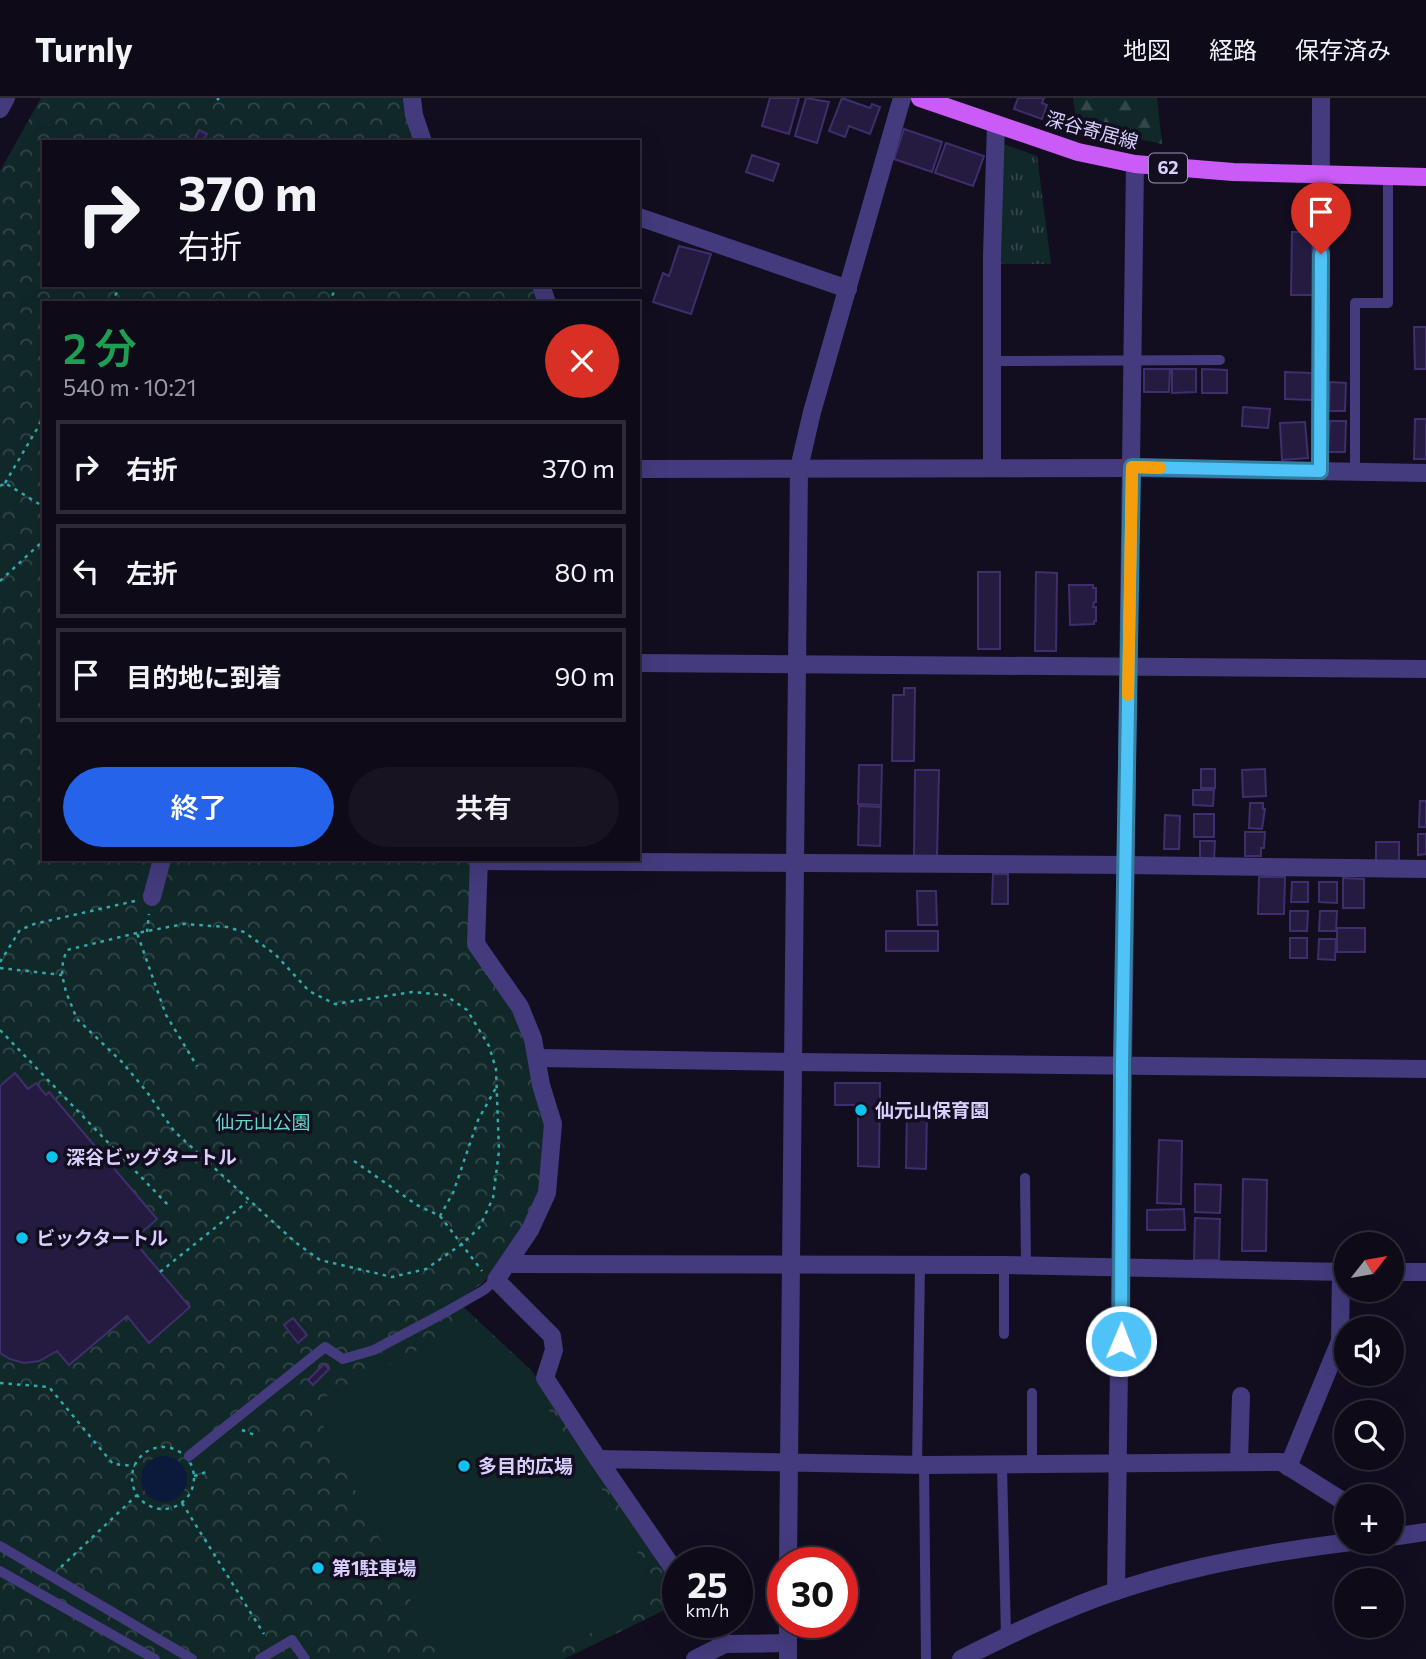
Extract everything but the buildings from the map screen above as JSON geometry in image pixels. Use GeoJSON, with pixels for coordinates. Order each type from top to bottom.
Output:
{"type":"FeatureCollection","features":[{"type":"Feature","properties":{"kind":"main road","name":"深谷寄居線"},"geometry":{"type":"LineString","coordinates":[[920,98],[1078,152],[1135,164],[1233,173],[1426,177]]}},
{"type":"Feature","properties":{"kind":"street"},"geometry":{"type":"LineString","coordinates":[[0,109],[6,98]]}},
{"type":"Feature","properties":{"kind":"street"},"geometry":{"type":"LineString","coordinates":[[412,98],[414,115],[422,140]]}},
{"type":"Feature","properties":{"kind":"street"},"geometry":{"type":"LineString","coordinates":[[788,1547],[799,468],[812,412],[902,98]]}},
{"type":"Feature","properties":{"kind":"street"},"geometry":{"type":"LineString","coordinates":[[1320,471],[1321,98]]}},
{"type":"Feature","properties":{"kind":"street"},"geometry":{"type":"LineString","coordinates":[[992,468],[992,256],[996,124]]}},
{"type":"Feature","properties":{"kind":"street"},"geometry":{"type":"LineString","coordinates":[[1116,1591],[1135,164]]}},
{"type":"Feature","properties":{"kind":"street"},"geometry":{"type":"LineString","coordinates":[[640,218],[848,289]]}},
{"type":"Feature","properties":{"kind":"street"},"geometry":{"type":"LineString","coordinates":[[640,469],[1132,467],[1426,473]]}},
{"type":"Feature","properties":{"kind":"street"},"geometry":{"type":"LineString","coordinates":[[640,663],[1426,669]]}},
{"type":"Feature","properties":{"kind":"street"},"geometry":{"type":"LineString","coordinates":[[152,897],[161,861]]}},
{"type":"Feature","properties":{"kind":"street"},"geometry":{"type":"LineString","coordinates":[[479,861],[476,944],[520,1007],[533,1039],[541,1085],[553,1124],[547,1194],[530,1230],[494,1282],[552,1336],[554,1350],[545,1378],[662,1552]]}},
{"type":"Feature","properties":{"kind":"street"},"geometry":{"type":"LineString","coordinates":[[636,861],[1426,869]]}},
{"type":"Feature","properties":{"kind":"street"},"geometry":{"type":"LineString","coordinates":[[537,1058],[1426,1069]]}},
{"type":"Feature","properties":{"kind":"street"},"geometry":{"type":"LineString","coordinates":[[508,1264],[1026,1265],[1334,1272]]}},
{"type":"Feature","properties":{"kind":"street"},"geometry":{"type":"LineString","coordinates":[[1404,1272],[1426,1272]]}},
{"type":"Feature","properties":{"kind":"street"},"geometry":{"type":"LineString","coordinates":[[1288,1467],[1340,1341],[1342,1302]]}},
{"type":"Feature","properties":{"kind":"street"},"geometry":{"type":"LineString","coordinates":[[1239,1462],[1241,1396]]}},
{"type":"Feature","properties":{"kind":"street"},"geometry":{"type":"LineString","coordinates":[[598,1459],[1032,1466],[1281,1462],[1334,1496]]}},
{"type":"Feature","properties":{"kind":"street"},"geometry":{"type":"LineString","coordinates":[[1404,1533],[1426,1532]]}},
{"type":"Feature","properties":{"kind":"street"},"geometry":{"type":"LineString","coordinates":[[961,1659],[1065,1610],[1116,1591],[1236,1560],[1334,1545]]}},
{"type":"Feature","properties":{"kind":"street"},"geometry":{"type":"LineString","coordinates":[[721,1638],[725,1644]]}},
{"type":"Feature","properties":{"kind":"street"},"geometry":{"type":"LineString","coordinates":[[695,1659],[725,1644],[788,1651]]}},
{"type":"Feature","properties":{"kind":"lane"},"geometry":{"type":"LineString","coordinates":[[1355,472],[1354,303],[1388,303],[1388,177]]}},
{"type":"Feature","properties":{"kind":"lane"},"geometry":{"type":"LineString","coordinates":[[993,361],[1220,360]]}},
{"type":"Feature","properties":{"kind":"lane"},"geometry":{"type":"LineString","coordinates":[[1026,1178],[1026,1265]]}},
{"type":"Feature","properties":{"kind":"lane"},"geometry":{"type":"LineString","coordinates":[[920,1265],[926,1659]]}},
{"type":"Feature","properties":{"kind":"lane"},"geometry":{"type":"LineString","coordinates":[[1004,1265],[1004,1334]]}},
{"type":"Feature","properties":{"kind":"lane"},"geometry":{"type":"LineString","coordinates":[[189,1456],[325,1347],[343,1359],[374,1350],[454,1308],[494,1282]]}},
{"type":"Feature","properties":{"kind":"lane"},"geometry":{"type":"LineString","coordinates":[[1032,1393],[1032,1466]]}},
{"type":"Feature","properties":{"kind":"lane"},"geometry":{"type":"LineString","coordinates":[[1002,1465],[1006,1637]]}},
{"type":"Feature","properties":{"kind":"lane"},"geometry":{"type":"LineString","coordinates":[[0,1546],[192,1659]]}},
{"type":"Feature","properties":{"kind":"lane"},"geometry":{"type":"LineString","coordinates":[[0,1571],[155,1659]]}},
{"type":"Feature","properties":{"kind":"lane"},"geometry":{"type":"LineString","coordinates":[[260,1659],[292,1640],[305,1659]]}},
{"type":"Feature","properties":{"kind":"path"},"geometry":{"type":"LineString","coordinates":[[0,486],[5,483],[42,420]]}},
{"type":"Feature","properties":{"kind":"path"},"geometry":{"type":"LineString","coordinates":[[5,483],[42,506]]}},
{"type":"Feature","properties":{"kind":"path"},"geometry":{"type":"LineString","coordinates":[[0,581],[42,542]]}},
{"type":"Feature","properties":{"kind":"path"},"geometry":{"type":"LineString","coordinates":[[0,962],[20,930],[34,924],[152,897]]}},
{"type":"Feature","properties":{"kind":"path"},"geometry":{"type":"LineString","coordinates":[[184,924],[227,927],[244,932],[275,954],[309,991],[335,1004],[412,992],[445,995],[467,1010],[489,1046],[496,1069],[499,1151],[493,1199],[479,1228],[462,1244],[426,1269],[392,1277],[320,1260],[248,1201],[174,1131],[122,1062],[77,1019],[62,975],[62,961],[67,950],[184,924]]}},
{"type":"Feature","properties":{"kind":"path"},"geometry":{"type":"LineString","coordinates":[[137,933],[166,1015],[197,1066]]}},
{"type":"Feature","properties":{"kind":"path"},"geometry":{"type":"LineString","coordinates":[[0,968],[62,975]]}},
{"type":"Feature","properties":{"kind":"path"},"geometry":{"type":"LineString","coordinates":[[0,1030],[169,1205]]}},
{"type":"Feature","properties":{"kind":"path"},"geometry":{"type":"LineString","coordinates":[[440,1216],[453,1193],[478,1119],[497,1086]]}},
{"type":"Feature","properties":{"kind":"path"},"geometry":{"type":"LineString","coordinates":[[355,1161],[417,1205],[440,1216],[494,1282]]}},
{"type":"Feature","properties":{"kind":"path"},"geometry":{"type":"LineString","coordinates":[[160,1272],[248,1201]]}},
{"type":"Feature","properties":{"kind":"path"},"geometry":{"type":"LineString","coordinates":[[0,1382],[49,1387],[113,1464],[135,1466]]}},
{"type":"Feature","properties":{"kind":"path"},"geometry":{"type":"LineString","coordinates":[[168,1448],[178,1451],[186,1458],[194,1476],[189,1496],[173,1508],[153,1508],[137,1495],[133,1486],[135,1466],[140,1457],[149,1451],[168,1448]]}},
{"type":"Feature","properties":{"kind":"path"},"geometry":{"type":"LineString","coordinates":[[194,1476],[209,1471]]}},
{"type":"Feature","properties":{"kind":"path"},"geometry":{"type":"LineString","coordinates":[[55,1572],[137,1495]]}},
{"type":"Feature","properties":{"kind":"path"},"geometry":{"type":"LineString","coordinates":[[182,1503],[264,1634]]}},
{"type":"Feature","properties":{"kind":"green space","name":"仙元山公園"},"geometry":{"type":"Polygon","coordinates":[[[41,98],[406,98],[410,132],[415,140],[42,140],[42,287],[534,287],[538,301],[42,301],[42,861],[474,861],[468,926],[512,1006],[527,1040],[544,1114],[546,1138],[540,1189],[524,1226],[484,1282],[457,1301],[532,1371],[662,1563],[662,1611],[564,1659],[0,1659],[0,171],[41,98]]]}},
{"type":"Feature","properties":{"kind":"green space"},"geometry":{"type":"Polygon","coordinates":[[[1073,98],[1157,98],[1162,144],[1077,126],[1073,98]]]}},
{"type":"Feature","properties":{"kind":"green space"},"geometry":{"type":"Polygon","coordinates":[[[1001,143],[1037,156],[1051,264],[1000,264],[1001,143]]]}},
{"type":"Feature","properties":{"kind":"green space","name":"多目的広場"},"geometry":{"type":"Polygon","coordinates":[[[467,1325],[527,1378],[622,1520],[655,1589],[647,1605],[538,1659],[440,1659],[316,1411],[316,1406],[323,1398],[467,1325]]]}},
{"type":"Feature","properties":{"kind":"water"},"geometry":{"type":"Polygon","coordinates":[[[164,1456],[180,1463],[187,1479],[180,1495],[164,1502],[148,1495],[141,1479],[148,1463],[164,1456]]]}},
{"type":"Feature","properties":{"kind":"slow traffic"},"geometry":{"type":"LineString","coordinates":[[1128,695],[1132,467],[1160,468]]}},
{"type":"Feature","properties":{"kind":"place","name":"仙元山保育園"},"geometry":{"type":"Point","coordinates":[861,1110]}},
{"type":"Feature","properties":{"kind":"place","name":"深谷ビッグタートル"},"geometry":{"type":"Point","coordinates":[52,1157]}},
{"type":"Feature","properties":{"kind":"place","name":"ビックタートル"},"geometry":{"type":"Point","coordinates":[22,1238]}},
{"type":"Feature","properties":{"kind":"place","name":"多目的広場"},"geometry":{"type":"Point","coordinates":[464,1466]}},
{"type":"Feature","properties":{"kind":"place","name":"第1駐車場"},"geometry":{"type":"Point","coordinates":[318,1568]}},
{"type":"Feature","properties":{"kind":"route"},"geometry":{"type":"LineString","coordinates":[[1121,1341],[1122,1065],[1132,467],[1320,471],[1321,254]]}}]}
